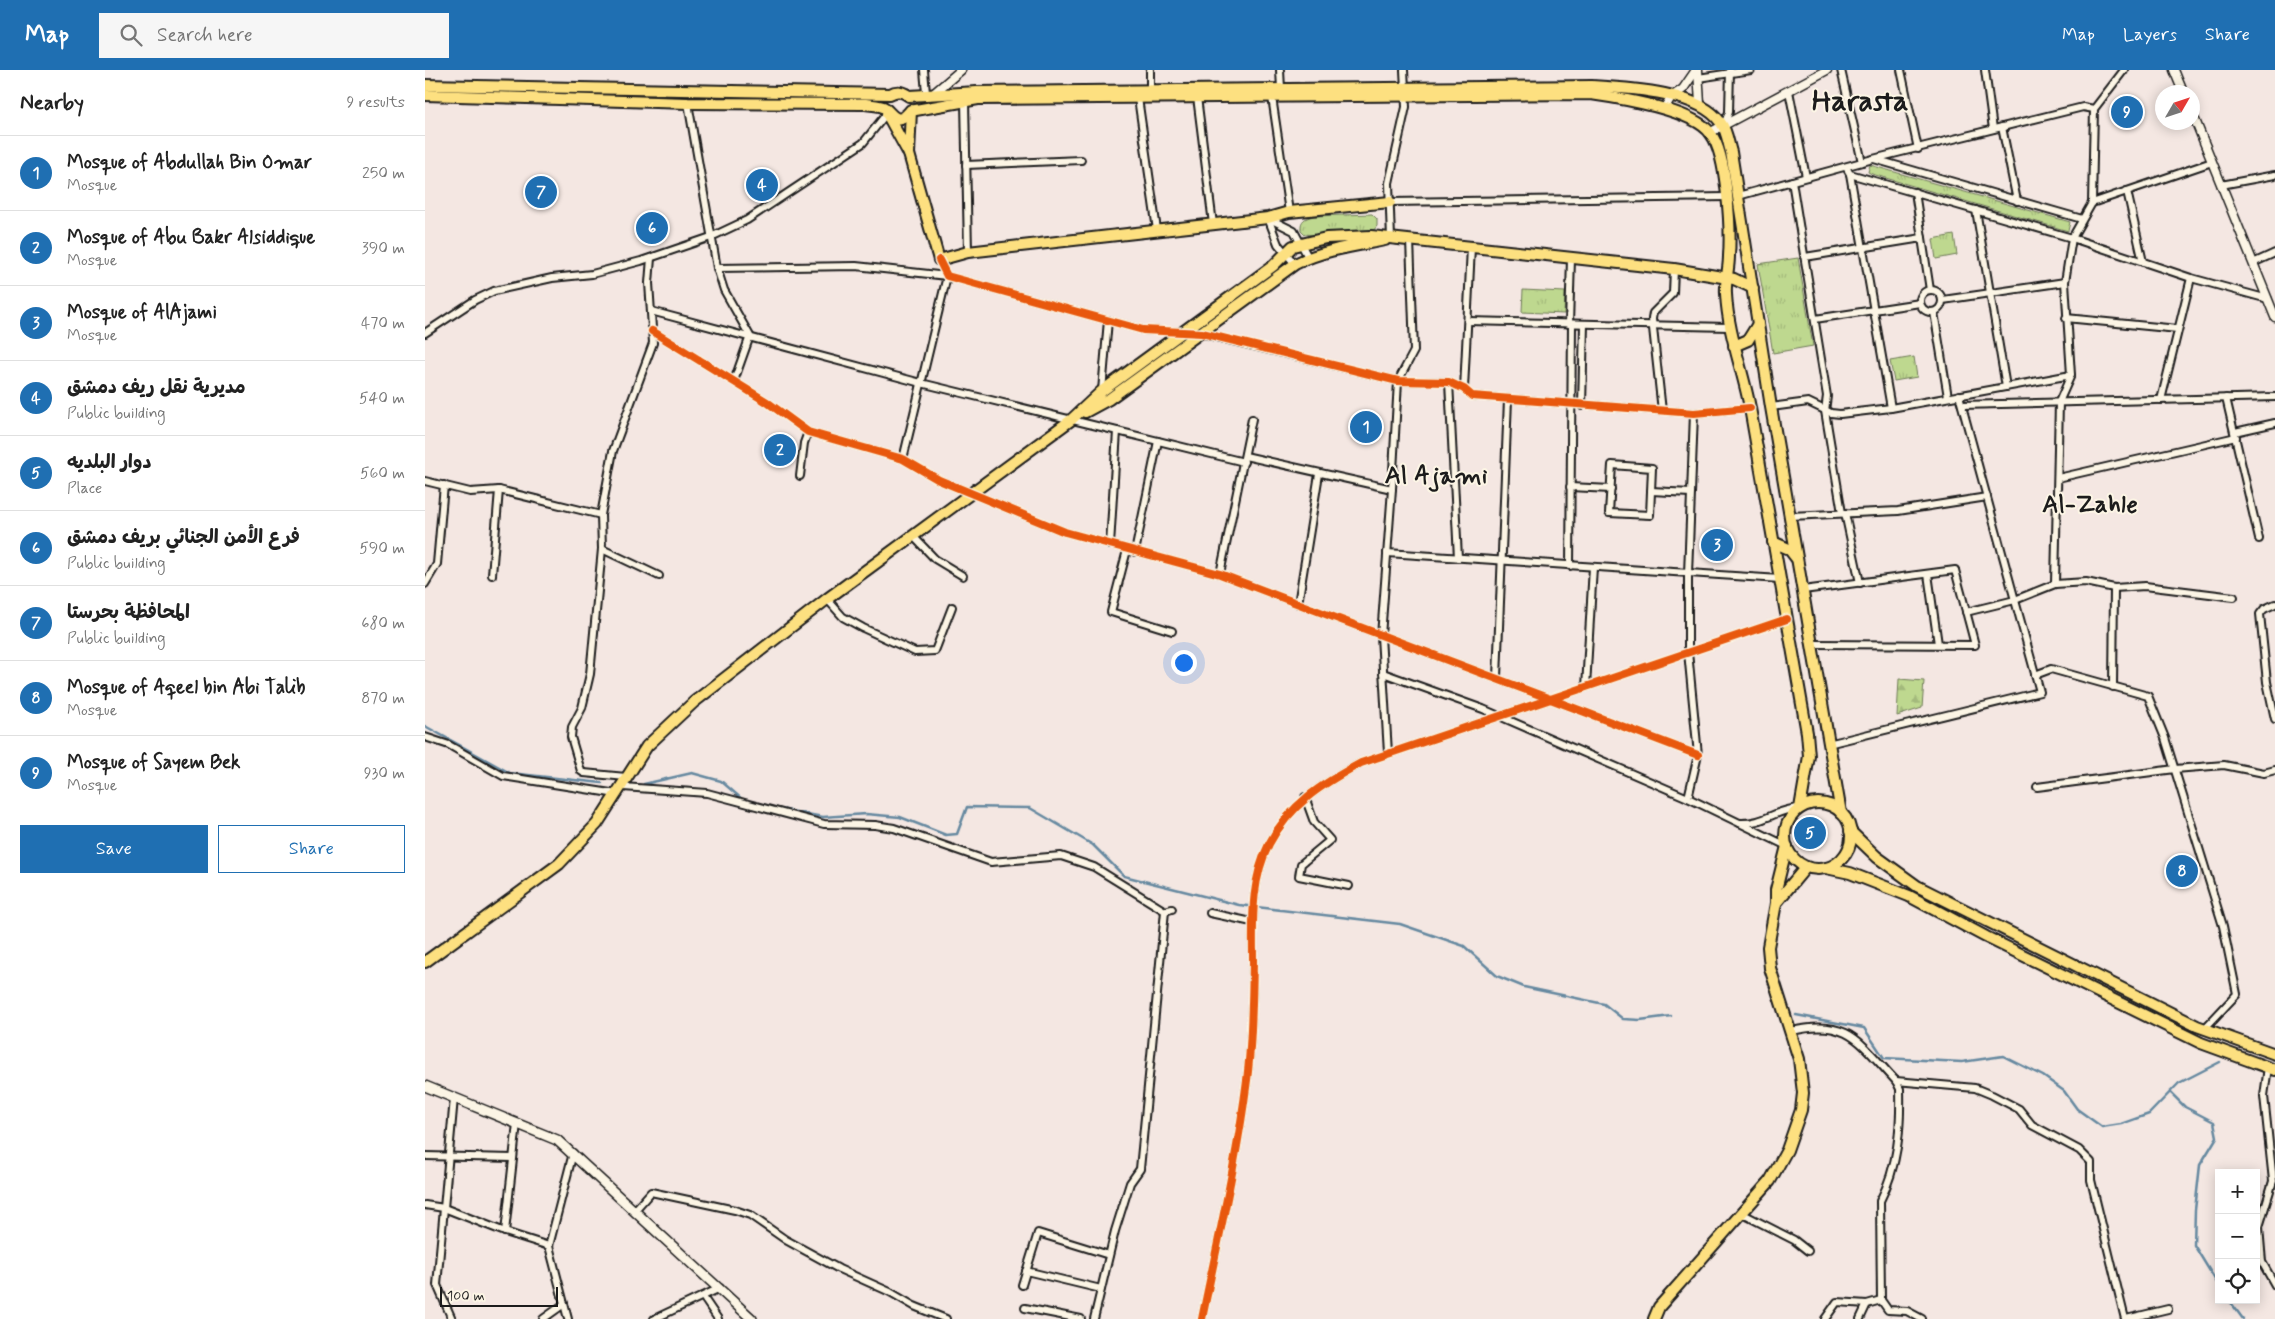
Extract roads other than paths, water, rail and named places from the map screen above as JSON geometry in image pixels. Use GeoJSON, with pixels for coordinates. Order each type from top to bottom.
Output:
{"type":"FeatureCollection","features":[{"type":"Feature","properties":{"kind":"main road"},"geometry":{"type":"LineString","coordinates":[[425,85],[890,94],[902,92],[909,96],[929,94],[1150,94],[1281,89],[1591,94],[1634,101],[1664,109],[1699,124],[1711,132],[1719,153],[1733,196],[1753,288],[1771,406],[1841,813],[1850,831],[1877,857],[1917,886],[2204,1029],[2275,1054]]}},
{"type":"Feature","properties":{"kind":"main road"},"geometry":{"type":"LineString","coordinates":[[425,95],[689,103],[865,104],[886,110],[898,119],[910,111],[978,99],[1138,98],[1150,94],[1197,97],[1272,97],[1592,86],[1636,89],[1700,104],[1713,113],[1723,126],[1731,152],[1733,196],[1726,292],[1729,327],[1750,408],[1809,756],[1800,808]]}},
{"type":"Feature","properties":{"kind":"main road"},"geometry":{"type":"LineString","coordinates":[[890,94],[885,100],[886,110],[909,154],[939,260],[967,252],[1269,218],[1289,212],[1390,202]]}},
{"type":"Feature","properties":{"kind":"main road"},"geometry":{"type":"LineString","coordinates":[[909,96],[911,101],[909,154]]}},
{"type":"Feature","properties":{"kind":"main road"},"geometry":{"type":"LineString","coordinates":[[425,962],[559,864],[597,824],[647,746],[694,702],[827,599],[1071,420],[1103,391],[1180,332],[1273,266],[1285,252],[1302,244],[1326,238],[1362,236],[1674,269],[1727,277],[1741,281],[1753,288]]}},
{"type":"Feature","properties":{"kind":"main road"},"geometry":{"type":"LineString","coordinates":[[1071,420],[1109,399],[1295,264],[1308,257],[1391,239]]}},
{"type":"Feature","properties":{"kind":"main road"},"geometry":{"type":"LineString","coordinates":[[1734,346],[1748,340],[1755,333],[1758,323]]}},
{"type":"Feature","properties":{"kind":"main road"},"geometry":{"type":"LineString","coordinates":[[1773,542],[1789,549],[1798,564]]}},
{"type":"Feature","properties":{"kind":"main road"},"geometry":{"type":"LineString","coordinates":[[1841,813],[1832,807],[1811,804],[1800,808],[1792,815],[1787,825],[1785,836],[1787,846],[1797,862],[1805,866],[1850,873],[1909,896],[1986,937],[2201,1043],[2272,1068]]}},
{"type":"Feature","properties":{"kind":"main road"},"geometry":{"type":"LineString","coordinates":[[1826,868],[1837,863],[1845,854],[1850,843],[1850,831]]}},
{"type":"Feature","properties":{"kind":"main road"},"geometry":{"type":"LineString","coordinates":[[1654,1319],[1659,1307],[1770,1181],[1787,1150],[1801,1110],[1801,1076],[1792,1031],[1770,968],[1768,947],[1776,903],[1776,890],[1787,846]]}},
{"type":"Feature","properties":{"kind":"main road"},"geometry":{"type":"LineString","coordinates":[[1776,903],[1805,866]]}},
{"type":"Feature","properties":{"kind":"main road"},"geometry":{"type":"LineString","coordinates":[[425,1086],[557,1140],[752,1319]]}},
{"type":"Feature","properties":{"kind":"street"},"geometry":{"type":"LineString","coordinates":[[924,70],[929,94],[961,70]]}},
{"type":"Feature","properties":{"kind":"street"},"geometry":{"type":"LineString","coordinates":[[1150,70],[1150,94]]}},
{"type":"Feature","properties":{"kind":"street"},"geometry":{"type":"LineString","coordinates":[[1280,70],[1281,89]]}},
{"type":"Feature","properties":{"kind":"street"},"geometry":{"type":"LineString","coordinates":[[1391,239],[1389,183],[1406,107],[1404,70]]}},
{"type":"Feature","properties":{"kind":"street"},"geometry":{"type":"LineString","coordinates":[[1664,109],[1671,97],[1683,89],[1697,72],[1751,70]]}},
{"type":"Feature","properties":{"kind":"street"},"geometry":{"type":"LineString","coordinates":[[1711,132],[1827,70]]}},
{"type":"Feature","properties":{"kind":"street"},"geometry":{"type":"LineString","coordinates":[[1841,70],[1862,162]]}},
{"type":"Feature","properties":{"kind":"street"},"geometry":{"type":"LineString","coordinates":[[1901,70],[1917,149]]}},
{"type":"Feature","properties":{"kind":"street"},"geometry":{"type":"LineString","coordinates":[[1985,70],[1993,130]]}},
{"type":"Feature","properties":{"kind":"street"},"geometry":{"type":"LineString","coordinates":[[2055,584],[2059,402],[2071,375],[2065,282],[2072,238],[2092,203],[2094,108],[2124,70]]}},
{"type":"Feature","properties":{"kind":"street"},"geometry":{"type":"LineString","coordinates":[[2174,70],[2180,85]]}},
{"type":"Feature","properties":{"kind":"street"},"geometry":{"type":"LineString","coordinates":[[1723,126],[1729,112],[1730,71]]}},
{"type":"Feature","properties":{"kind":"street"},"geometry":{"type":"LineString","coordinates":[[1697,72],[1700,104]]}},
{"type":"Feature","properties":{"kind":"street"},"geometry":{"type":"LineString","coordinates":[[1789,91],[1807,177]]}},
{"type":"Feature","properties":{"kind":"street"},"geometry":{"type":"LineString","coordinates":[[1197,97],[1213,224]]}},
{"type":"Feature","properties":{"kind":"street"},"geometry":{"type":"LineString","coordinates":[[1272,97],[1289,212]]}},
{"type":"Feature","properties":{"kind":"street"},"geometry":{"type":"LineString","coordinates":[[1138,98],[1157,230]]}},
{"type":"Feature","properties":{"kind":"street"},"geometry":{"type":"LineString","coordinates":[[965,102],[967,252]]}},
{"type":"Feature","properties":{"kind":"street"},"geometry":{"type":"LineString","coordinates":[[689,103],[717,268],[724,290],[750,336],[734,381]]}},
{"type":"Feature","properties":{"kind":"street"},"geometry":{"type":"LineString","coordinates":[[1390,202],[1733,196],[2083,107],[2094,108]]}},
{"type":"Feature","properties":{"kind":"street"},"geometry":{"type":"LineString","coordinates":[[425,333],[475,300],[494,291],[552,278],[592,274],[651,258],[711,236],[747,220],[863,143],[886,110]]}},
{"type":"Feature","properties":{"kind":"street"},"geometry":{"type":"LineString","coordinates":[[2002,127],[2017,201]]}},
{"type":"Feature","properties":{"kind":"street"},"geometry":{"type":"LineString","coordinates":[[2199,130],[2275,317]]}},
{"type":"Feature","properties":{"kind":"street"},"geometry":{"type":"LineString","coordinates":[[1873,159],[2082,219]]}},
{"type":"Feature","properties":{"kind":"street"},"geometry":{"type":"LineString","coordinates":[[966,165],[1081,160]]}},
{"type":"Feature","properties":{"kind":"street"},"geometry":{"type":"LineString","coordinates":[[2092,203],[2212,162]]}},
{"type":"Feature","properties":{"kind":"street"},"geometry":{"type":"LineString","coordinates":[[1846,167],[1850,174],[1891,408]]}},
{"type":"Feature","properties":{"kind":"street"},"geometry":{"type":"LineString","coordinates":[[1850,174],[2072,238],[2191,278],[2268,300]]}},
{"type":"Feature","properties":{"kind":"street"},"geometry":{"type":"LineString","coordinates":[[2221,185],[2275,175]]}},
{"type":"Feature","properties":{"kind":"street"},"geometry":{"type":"LineString","coordinates":[[1792,181],[1827,396],[1825,411],[1843,513],[1860,583]]}},
{"type":"Feature","properties":{"kind":"street"},"geometry":{"type":"LineString","coordinates":[[2127,191],[2143,262]]}},
{"type":"Feature","properties":{"kind":"street"},"geometry":{"type":"LineString","coordinates":[[1915,192],[1930,290]]}},
{"type":"Feature","properties":{"kind":"street"},"geometry":{"type":"LineString","coordinates":[[1976,210],[2006,387]]}},
{"type":"Feature","properties":{"kind":"street"},"geometry":{"type":"LineString","coordinates":[[1269,218],[1294,231],[1308,257]]}},
{"type":"Feature","properties":{"kind":"street"},"geometry":{"type":"LineString","coordinates":[[1269,218],[1278,244],[1295,264]]}},
{"type":"Feature","properties":{"kind":"street"},"geometry":{"type":"LineString","coordinates":[[1805,257],[1922,238]]}},
{"type":"Feature","properties":{"kind":"street"},"geometry":{"type":"LineString","coordinates":[[1388,752],[1381,636],[1398,381],[1414,351],[1410,240]]}},
{"type":"Feature","properties":{"kind":"street"},"geometry":{"type":"LineString","coordinates":[[1465,389],[1471,247]]}},
{"type":"Feature","properties":{"kind":"street"},"geometry":{"type":"LineString","coordinates":[[2253,263],[2275,253]]}},
{"type":"Feature","properties":{"kind":"street"},"geometry":{"type":"LineString","coordinates":[[622,786],[584,773],[578,766],[577,754],[572,745],[572,727],[582,708],[590,674],[602,549],[601,515],[613,451],[653,343],[649,283],[651,258]]}},
{"type":"Feature","properties":{"kind":"street"},"geometry":{"type":"LineString","coordinates":[[1570,566],[1571,259]]}},
{"type":"Feature","properties":{"kind":"street"},"geometry":{"type":"LineString","coordinates":[[903,459],[947,276],[939,260]]}},
{"type":"Feature","properties":{"kind":"street"},"geometry":{"type":"LineString","coordinates":[[717,268],[855,266],[947,276],[1143,330],[1202,333],[1398,381],[1449,382],[1465,389],[1472,396],[1582,406],[1694,413],[1750,408]]}},
{"type":"Feature","properties":{"kind":"street"},"geometry":{"type":"LineString","coordinates":[[1662,411],[1652,326],[1653,313],[1673,293],[1674,269]]}},
{"type":"Feature","properties":{"kind":"street"},"geometry":{"type":"LineString","coordinates":[[2161,400],[2191,278]]}},
{"type":"Feature","properties":{"kind":"street"},"geometry":{"type":"LineString","coordinates":[[1943,300],[2065,282]]}},
{"type":"Feature","properties":{"kind":"street"},"geometry":{"type":"LineString","coordinates":[[1930,290],[1939,292],[1943,300],[1941,308],[1934,312],[1927,311],[1920,303],[1922,294],[1930,290]]}},
{"type":"Feature","properties":{"kind":"street"},"geometry":{"type":"LineString","coordinates":[[1815,319],[1920,303]]}},
{"type":"Feature","properties":{"kind":"street"},"geometry":{"type":"LineString","coordinates":[[651,311],[921,383],[1158,441],[1392,489]]}},
{"type":"Feature","properties":{"kind":"street"},"geometry":{"type":"LineString","coordinates":[[1934,312],[1948,397]]}},
{"type":"Feature","properties":{"kind":"street"},"geometry":{"type":"LineString","coordinates":[[2067,318],[2178,329]]}},
{"type":"Feature","properties":{"kind":"street"},"geometry":{"type":"LineString","coordinates":[[1103,391],[1108,320]]}},
{"type":"Feature","properties":{"kind":"street"},"geometry":{"type":"LineString","coordinates":[[1468,321],[1729,327]]}},
{"type":"Feature","properties":{"kind":"street"},"geometry":{"type":"LineString","coordinates":[[1582,406],[1584,324]]}},
{"type":"Feature","properties":{"kind":"street"},"geometry":{"type":"LineString","coordinates":[[653,331],[663,340],[734,381],[808,432],[903,459],[939,480],[973,492],[1065,532],[1220,574],[1698,755]]}},
{"type":"Feature","properties":{"kind":"street"},"geometry":{"type":"LineString","coordinates":[[1771,406],[1808,402],[1825,411],[1841,414],[1891,408],[2071,375]]}},
{"type":"Feature","properties":{"kind":"street"},"geometry":{"type":"LineString","coordinates":[[1449,382],[1458,558]]}},
{"type":"Feature","properties":{"kind":"street"},"geometry":{"type":"LineString","coordinates":[[1829,744],[2040,692],[1959,395]]}},
{"type":"Feature","properties":{"kind":"street"},"geometry":{"type":"LineString","coordinates":[[1962,405],[2275,396]]}},
{"type":"Feature","properties":{"kind":"street"},"geometry":{"type":"LineString","coordinates":[[2226,398],[2259,539]]}},
{"type":"Feature","properties":{"kind":"street"},"geometry":{"type":"LineString","coordinates":[[1497,678],[1508,399]]}},
{"type":"Feature","properties":{"kind":"street"},"geometry":{"type":"LineString","coordinates":[[1688,798],[1698,755],[1688,652],[1688,574],[1694,413]]}},
{"type":"Feature","properties":{"kind":"street"},"geometry":{"type":"LineString","coordinates":[[1220,574],[1252,419]]}},
{"type":"Feature","properties":{"kind":"street"},"geometry":{"type":"LineString","coordinates":[[2058,478],[2235,435],[2275,423]]}},
{"type":"Feature","properties":{"kind":"street"},"geometry":{"type":"LineString","coordinates":[[1110,545],[1117,431]]}},
{"type":"Feature","properties":{"kind":"street"},"geometry":{"type":"LineString","coordinates":[[800,476],[804,443],[808,432]]}},
{"type":"Feature","properties":{"kind":"street"},"geometry":{"type":"LineString","coordinates":[[1135,552],[1158,441]]}},
{"type":"Feature","properties":{"kind":"street"},"geometry":{"type":"LineString","coordinates":[[1612,465],[1652,468],[1650,515],[1609,513],[1611,489],[1612,465]]}},
{"type":"Feature","properties":{"kind":"street"},"geometry":{"type":"LineString","coordinates":[[1298,604],[1319,474]]}},
{"type":"Feature","properties":{"kind":"street"},"geometry":{"type":"LineString","coordinates":[[425,481],[470,492],[499,490],[601,515]]}},
{"type":"Feature","properties":{"kind":"street"},"geometry":{"type":"LineString","coordinates":[[425,584],[437,564],[444,486]]}},
{"type":"Feature","properties":{"kind":"street"},"geometry":{"type":"LineString","coordinates":[[1571,487],[1611,489]]}},
{"type":"Feature","properties":{"kind":"street"},"geometry":{"type":"LineString","coordinates":[[492,575],[499,490]]}},
{"type":"Feature","properties":{"kind":"street"},"geometry":{"type":"LineString","coordinates":[[1651,491],[1691,493]]}},
{"type":"Feature","properties":{"kind":"street"},"geometry":{"type":"LineString","coordinates":[[1790,516],[1898,511],[1987,496]]}},
{"type":"Feature","properties":{"kind":"street"},"geometry":{"type":"LineString","coordinates":[[913,536],[935,558],[963,576]]}},
{"type":"Feature","properties":{"kind":"street"},"geometry":{"type":"LineString","coordinates":[[602,549],[659,576]]}},
{"type":"Feature","properties":{"kind":"street"},"geometry":{"type":"LineString","coordinates":[[1127,550],[1111,612],[1173,631]]}},
{"type":"Feature","properties":{"kind":"street"},"geometry":{"type":"LineString","coordinates":[[1387,553],[1780,580]]}},
{"type":"Feature","properties":{"kind":"street"},"geometry":{"type":"LineString","coordinates":[[1586,687],[1593,567]]}},
{"type":"Feature","properties":{"kind":"street"},"geometry":{"type":"LineString","coordinates":[[1803,590],[1955,570],[1975,644],[1812,644]]}},
{"type":"Feature","properties":{"kind":"street"},"geometry":{"type":"LineString","coordinates":[[1928,574],[1938,644]]}},
{"type":"Feature","properties":{"kind":"street"},"geometry":{"type":"LineString","coordinates":[[1966,612],[2015,600],[2055,584],[2086,582],[2115,588],[2145,586],[2234,597]]}},
{"type":"Feature","properties":{"kind":"street"},"geometry":{"type":"LineString","coordinates":[[2113,687],[2115,588]]}},
{"type":"Feature","properties":{"kind":"street"},"geometry":{"type":"LineString","coordinates":[[827,599],[843,617],[915,652],[935,651],[952,607]]}},
{"type":"Feature","properties":{"kind":"street"},"geometry":{"type":"LineString","coordinates":[[2275,604],[2264,609],[2259,614],[2267,682],[2275,719]]}},
{"type":"Feature","properties":{"kind":"street"},"geometry":{"type":"LineString","coordinates":[[1202,1319],[1247,1082],[1251,1038],[1252,900],[1269,846],[1283,821],[1305,797],[1323,784],[1361,763],[1388,752],[1500,717],[1787,619]]}},
{"type":"Feature","properties":{"kind":"street"},"geometry":{"type":"LineString","coordinates":[[2035,674],[2051,670],[2148,696],[2165,738],[2223,926],[2237,994],[2204,1029]]}},
{"type":"Feature","properties":{"kind":"street"},"geometry":{"type":"LineString","coordinates":[[1383,673],[1500,717],[1688,798],[1787,846]]}},
{"type":"Feature","properties":{"kind":"street"},"geometry":{"type":"LineString","coordinates":[[425,737],[449,745],[503,776],[707,793],[823,824],[875,825],[894,828],[991,862],[1061,856],[1094,866],[1165,911],[1172,909]]}},
{"type":"Feature","properties":{"kind":"street"},"geometry":{"type":"LineString","coordinates":[[2037,787],[2175,769],[2224,765],[2264,773],[2275,770]]}},
{"type":"Feature","properties":{"kind":"street"},"geometry":{"type":"LineString","coordinates":[[1305,797],[1314,822],[1330,840],[1301,864],[1299,876],[1349,886]]}},
{"type":"Feature","properties":{"kind":"street"},"geometry":{"type":"LineString","coordinates":[[1735,822],[1754,823],[1785,808],[1800,808]]}},
{"type":"Feature","properties":{"kind":"street"},"geometry":{"type":"LineString","coordinates":[[1094,1319],[1109,1255],[1130,1183],[1140,1169],[1165,911]]}},
{"type":"Feature","properties":{"kind":"street"},"geometry":{"type":"LineString","coordinates":[[1210,913],[1252,922]]}},
{"type":"Feature","properties":{"kind":"street"},"geometry":{"type":"LineString","coordinates":[[1792,1031],[1821,1026],[1848,1033],[1897,1081],[1901,1098],[1898,1152],[1880,1201],[1881,1300],[1888,1310],[1907,1311],[1922,1319]]}},
{"type":"Feature","properties":{"kind":"street"},"geometry":{"type":"LineString","coordinates":[[2272,1068],[2264,1096],[2273,1181],[2259,1227],[2262,1262],[2275,1285]]}},
{"type":"Feature","properties":{"kind":"street"},"geometry":{"type":"LineString","coordinates":[[1897,1081],[1975,1088],[2019,1110],[2032,1125],[2079,1150],[2091,1162],[2091,1180],[2125,1319],[2168,1309]]}},
{"type":"Feature","properties":{"kind":"street"},"geometry":{"type":"LineString","coordinates":[[451,1319],[437,1285],[454,1098]]}},
{"type":"Feature","properties":{"kind":"street"},"geometry":{"type":"LineString","coordinates":[[505,1232],[517,1123]]}},
{"type":"Feature","properties":{"kind":"street"},"geometry":{"type":"LineString","coordinates":[[568,1319],[549,1246],[573,1153]]}},
{"type":"Feature","properties":{"kind":"street"},"geometry":{"type":"LineString","coordinates":[[425,1156],[513,1158]]}},
{"type":"Feature","properties":{"kind":"street"},"geometry":{"type":"LineString","coordinates":[[635,1210],[651,1192],[743,1212],[786,1240],[839,1269],[890,1292],[914,1306],[946,1319]]}},
{"type":"Feature","properties":{"kind":"street"},"geometry":{"type":"LineString","coordinates":[[425,1205],[444,1208],[505,1232],[549,1246]]}},
{"type":"Feature","properties":{"kind":"street"},"geometry":{"type":"LineString","coordinates":[[1741,1213],[1794,1240],[1808,1251]]}},
{"type":"Feature","properties":{"kind":"street"},"geometry":{"type":"LineString","coordinates":[[1022,1285],[1038,1233],[1109,1255]]}},
{"type":"Feature","properties":{"kind":"street"},"geometry":{"type":"LineString","coordinates":[[1026,1271],[1101,1289]]}},
{"type":"Feature","properties":{"kind":"street"},"geometry":{"type":"LineString","coordinates":[[654,1319],[720,1288]]}},
{"type":"Feature","properties":{"kind":"street"},"geometry":{"type":"LineString","coordinates":[[703,1296],[718,1319]]}},
{"type":"Feature","properties":{"kind":"street"},"geometry":{"type":"LineString","coordinates":[[1825,1319],[1837,1302],[1867,1304],[1881,1300]]}},
{"type":"Feature","properties":{"kind":"street"},"geometry":{"type":"LineString","coordinates":[[543,1319],[564,1304]]}},
{"type":"Feature","properties":{"kind":"street"},"geometry":{"type":"LineString","coordinates":[[1860,1319],[1867,1304]]}},
{"type":"Feature","properties":{"kind":"street"},"geometry":{"type":"LineString","coordinates":[[1025,1308],[1081,1319]]}},
{"type":"Feature","properties":{"kind":"waterway"},"geometry":{"type":"LineString","coordinates":[[425,726],[510,773],[602,783]]}},
{"type":"Feature","properties":{"kind":"waterway"},"geometry":{"type":"LineString","coordinates":[[644,784],[692,773],[721,781],[743,800]]}},
{"type":"Feature","properties":{"kind":"waterway"},"geometry":{"type":"LineString","coordinates":[[775,808],[823,817],[866,814],[900,817],[946,835],[957,834],[967,807],[1030,808],[1093,845],[1124,876],[1239,905],[1400,924],[1464,946],[1497,976],[1524,987],[1604,1004],[1623,1019],[1640,1020],[1671,1016]]}},
{"type":"Feature","properties":{"kind":"waterway"},"geometry":{"type":"LineString","coordinates":[[1796,1015],[1864,1028],[1884,1058],[1962,1062],[2003,1056],[2043,1076],[2064,1091],[2077,1109],[2102,1127],[2121,1124],[2149,1114],[2179,1083],[2220,1062]]}},
{"type":"Feature","properties":{"kind":"waterway"},"geometry":{"type":"LineString","coordinates":[[2170,1092],[2185,1107],[2214,1122],[2217,1137],[2200,1165],[2195,1210],[2194,1245],[2215,1279]]}},
{"type":"Feature","properties":{"kind":"waterway"},"geometry":{"type":"LineString","coordinates":[[2232,1304],[2243,1319]]}},
{"type":"Feature","properties":{"kind":"place","name":"Mosque of Sayem Bek"},"geometry":{"type":"Point","coordinates":[2127,112]}},
{"type":"Feature","properties":{"kind":"place","name":"مديرية نقل ريف دمشق"},"geometry":{"type":"Point","coordinates":[762,185]}},
{"type":"Feature","properties":{"kind":"place","name":"المحافظة بحرستا"},"geometry":{"type":"Point","coordinates":[541,192]}},
{"type":"Feature","properties":{"kind":"place","name":"فرع الأمن الجنائي بريف دمشق"},"geometry":{"type":"Point","coordinates":[652,228]}},
{"type":"Feature","properties":{"kind":"place","name":"Mosque of Abdullah Bin Omar"},"geometry":{"type":"Point","coordinates":[1366,427]}},
{"type":"Feature","properties":{"kind":"place","name":"Mosque of Abu Bakr Alsiddique"},"geometry":{"type":"Point","coordinates":[780,450]}},
{"type":"Feature","properties":{"kind":"place","name":"Mosque of AlAjami"},"geometry":{"type":"Point","coordinates":[1717,545]}},
{"type":"Feature","properties":{"kind":"place","name":"دوار البلديه"},"geometry":{"type":"Point","coordinates":[1810,833]}},
{"type":"Feature","properties":{"kind":"place","name":"Mosque of Aqeel bin Abi Talib"},"geometry":{"type":"Point","coordinates":[2182,871]}},
{"type":"Feature","properties":{"kind":"district","name":"Harasta"},"geometry":{"type":"Point","coordinates":[1860,101]}},
{"type":"Feature","properties":{"kind":"district","name":"Al Ajami"},"geometry":{"type":"Point","coordinates":[1436,476]}},
{"type":"Feature","properties":{"kind":"district","name":"Al-Zahle"},"geometry":{"type":"Point","coordinates":[2090,505]}}]}
